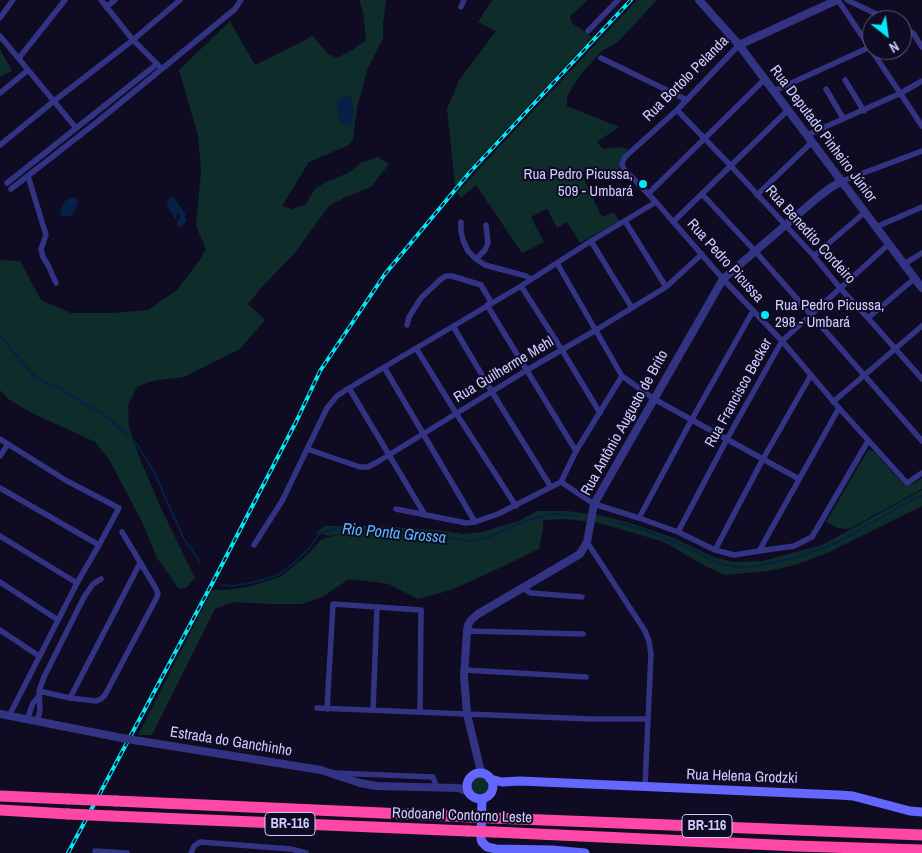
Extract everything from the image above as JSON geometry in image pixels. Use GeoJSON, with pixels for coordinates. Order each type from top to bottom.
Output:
{"type":"FeatureCollection","features":[{"type":"Feature","properties":{"kind":"highway","name":"Rodoanel Contorno Leste"},"geometry":{"type":"LineString","coordinates":[[0,796],[922,835]]}},
{"type":"Feature","properties":{"kind":"highway","name":"Rodoanel Contorno Leste"},"geometry":{"type":"LineString","coordinates":[[0,810],[786,846],[922,850]]}},
{"type":"Feature","properties":{"kind":"main road","name":"Rua Helena Grodzki"},"geometry":{"type":"LineString","coordinates":[[483,774],[498,782],[520,781],[853,796],[910,811],[922,812]]}},
{"type":"Feature","properties":{"kind":"main road"},"geometry":{"type":"LineString","coordinates":[[483,774],[492,786],[492,790],[488,796],[482,799],[473,797],[465,788],[471,777],[483,774]]}},
{"type":"Feature","properties":{"kind":"main road","name":"Rua Helena Grodzki"},"geometry":{"type":"LineString","coordinates":[[492,790],[503,787],[558,783]]}},
{"type":"Feature","properties":{"kind":"main road"},"geometry":{"type":"LineString","coordinates":[[482,799],[481,839],[487,848],[584,853]]}},
{"type":"Feature","properties":{"kind":"street"},"geometry":{"type":"LineString","coordinates":[[0,18],[14,0]]}},
{"type":"Feature","properties":{"kind":"street"},"geometry":{"type":"LineString","coordinates":[[19,58],[65,0]]}},
{"type":"Feature","properties":{"kind":"street"},"geometry":{"type":"LineString","coordinates":[[100,0],[133,40],[162,69]]}},
{"type":"Feature","properties":{"kind":"street"},"geometry":{"type":"LineString","coordinates":[[106,6],[115,0]]}},
{"type":"Feature","properties":{"kind":"street"},"geometry":{"type":"LineString","coordinates":[[0,145],[133,40],[180,0]]}},
{"type":"Feature","properties":{"kind":"street"},"geometry":{"type":"LineString","coordinates":[[11,189],[162,69],[235,9],[241,0]]}},
{"type":"Feature","properties":{"kind":"street"},"geometry":{"type":"LineString","coordinates":[[460,6],[464,0]]}},
{"type":"Feature","properties":{"kind":"street"},"geometry":{"type":"LineString","coordinates":[[588,32],[618,0]]}},
{"type":"Feature","properties":{"kind":"street","name":"Rua Deputado Pinheiro Júnior"},"geometry":{"type":"LineString","coordinates":[[699,0],[739,45],[774,90],[922,288]]}},
{"type":"Feature","properties":{"kind":"street"},"geometry":{"type":"LineString","coordinates":[[838,0],[862,35]]}},
{"type":"Feature","properties":{"kind":"street","name":"Rua Bortolo Pelanda"},"geometry":{"type":"LineString","coordinates":[[622,168],[625,157],[677,110],[739,45],[838,0]]}},
{"type":"Feature","properties":{"kind":"street"},"geometry":{"type":"LineString","coordinates":[[847,0],[868,10]]}},
{"type":"Feature","properties":{"kind":"street"},"geometry":{"type":"LineString","coordinates":[[912,32],[922,47]]}},
{"type":"Feature","properties":{"kind":"street"},"geometry":{"type":"LineString","coordinates":[[0,36],[76,128]]}},
{"type":"Feature","properties":{"kind":"street"},"geometry":{"type":"LineString","coordinates":[[774,90],[862,51]]}},
{"type":"Feature","properties":{"kind":"street"},"geometry":{"type":"LineString","coordinates":[[601,58],[687,100]]}},
{"type":"Feature","properties":{"kind":"street"},"geometry":{"type":"LineString","coordinates":[[878,60],[922,126]]}},
{"type":"Feature","properties":{"kind":"street"},"geometry":{"type":"LineString","coordinates":[[7,183],[157,64]]}},
{"type":"Feature","properties":{"kind":"street"},"geometry":{"type":"LineString","coordinates":[[0,93],[28,70]]}},
{"type":"Feature","properties":{"kind":"street"},"geometry":{"type":"LineString","coordinates":[[648,194],[765,79]]}},
{"type":"Feature","properties":{"kind":"street"},"geometry":{"type":"LineString","coordinates":[[845,80],[864,110]]}},
{"type":"Feature","properties":{"kind":"street"},"geometry":{"type":"LineString","coordinates":[[757,194],[809,138],[843,118],[864,110],[922,81]]}},
{"type":"Feature","properties":{"kind":"street"},"geometry":{"type":"LineString","coordinates":[[826,90],[843,118]]}},
{"type":"Feature","properties":{"kind":"street","name":"Rua Benedito Cordeiro"},"geometry":{"type":"LineString","coordinates":[[677,110],[732,166],[814,256],[840,288],[922,379]]}},
{"type":"Feature","properties":{"kind":"street"},"geometry":{"type":"LineString","coordinates":[[674,222],[788,110]]}},
{"type":"Feature","properties":{"kind":"street"},"geometry":{"type":"LineString","coordinates":[[842,181],[922,151]]}},
{"type":"Feature","properties":{"kind":"street","name":"Rua Pedro Picussa"},"geometry":{"type":"LineString","coordinates":[[622,168],[656,202],[723,279],[782,341],[868,441],[907,483],[922,473]]}},
{"type":"Feature","properties":{"kind":"street"},"geometry":{"type":"LineString","coordinates":[[28,176],[46,235],[41,248],[43,257],[56,283]]}},
{"type":"Feature","properties":{"kind":"street","name":"Rua Antônio Augusto de Brito"},"geometry":{"type":"LineString","coordinates":[[587,542],[594,504],[723,279],[785,225],[830,188],[842,181]]}},
{"type":"Feature","properties":{"kind":"street"},"geometry":{"type":"LineString","coordinates":[[702,194],[755,250],[922,440]]}},
{"type":"Feature","properties":{"kind":"street"},"geometry":{"type":"LineString","coordinates":[[254,545],[282,501],[327,408],[338,396],[656,202]]}},
{"type":"Feature","properties":{"kind":"street"},"geometry":{"type":"LineString","coordinates":[[876,227],[922,207]]}},
{"type":"Feature","properties":{"kind":"street"},"geometry":{"type":"LineString","coordinates":[[814,256],[865,212]]}},
{"type":"Feature","properties":{"kind":"street"},"geometry":{"type":"LineString","coordinates":[[625,221],[666,287]]}},
{"type":"Feature","properties":{"kind":"street"},"geometry":{"type":"LineString","coordinates":[[461,222],[460,231],[463,240],[468,251],[476,259],[485,265],[526,276],[531,280]]}},
{"type":"Feature","properties":{"kind":"street"},"geometry":{"type":"LineString","coordinates":[[476,259],[485,250],[488,243],[486,225]]}},
{"type":"Feature","properties":{"kind":"street"},"geometry":{"type":"LineString","coordinates":[[591,241],[632,308]]}},
{"type":"Feature","properties":{"kind":"street","name":"Rua Francisco Becker"},"geometry":{"type":"LineString","coordinates":[[678,532],[727,438],[782,341],[889,244]]}},
{"type":"Feature","properties":{"kind":"street"},"geometry":{"type":"LineString","coordinates":[[904,264],[922,253]]}},
{"type":"Feature","properties":{"kind":"street","name":"Rua Guilherme Mehl"},"geometry":{"type":"LineString","coordinates":[[307,449],[364,467],[379,462],[666,287],[702,254]]}},
{"type":"Feature","properties":{"kind":"street"},"geometry":{"type":"LineString","coordinates":[[557,263],[622,376],[654,399],[799,479]]}},
{"type":"Feature","properties":{"kind":"street"},"geometry":{"type":"LineString","coordinates":[[407,324],[409,317],[421,298],[446,276],[481,285],[489,304],[576,451]]}},
{"type":"Feature","properties":{"kind":"street"},"geometry":{"type":"LineString","coordinates":[[868,318],[915,278]]}},
{"type":"Feature","properties":{"kind":"street"},"geometry":{"type":"LineString","coordinates":[[521,286],[600,413]]}},
{"type":"Feature","properties":{"kind":"street"},"geometry":{"type":"LineString","coordinates":[[639,518],[753,311]]}},
{"type":"Feature","properties":{"kind":"street"},"geometry":{"type":"LineString","coordinates":[[453,326],[551,488]]}},
{"type":"Feature","properties":{"kind":"street"},"geometry":{"type":"LineString","coordinates":[[834,402],[922,326]]}},
{"type":"Feature","properties":{"kind":"street"},"geometry":{"type":"LineString","coordinates":[[416,348],[516,506]]}},
{"type":"Feature","properties":{"kind":"street"},"geometry":{"type":"LineString","coordinates":[[384,367],[475,522]]}},
{"type":"Feature","properties":{"kind":"street"},"geometry":{"type":"LineString","coordinates":[[715,550],[763,459],[811,375]]}},
{"type":"Feature","properties":{"kind":"street"},"geometry":{"type":"LineString","coordinates":[[396,509],[466,523],[475,522],[516,506],[551,488],[561,482],[576,451],[622,376]]}},
{"type":"Feature","properties":{"kind":"street"},"geometry":{"type":"LineString","coordinates":[[349,388],[425,515]]}},
{"type":"Feature","properties":{"kind":"street"},"geometry":{"type":"LineString","coordinates":[[759,551],[839,408]]}},
{"type":"Feature","properties":{"kind":"street"},"geometry":{"type":"LineString","coordinates":[[0,439],[67,482],[119,508],[77,583],[9,716]]}},
{"type":"Feature","properties":{"kind":"street"},"geometry":{"type":"LineString","coordinates":[[561,482],[594,504],[678,532],[715,550],[734,555],[794,546],[812,537],[868,441]]}},
{"type":"Feature","properties":{"kind":"street"},"geometry":{"type":"LineString","coordinates":[[0,456],[8,444]]}},
{"type":"Feature","properties":{"kind":"street"},"geometry":{"type":"LineString","coordinates":[[0,488],[99,545]]}},
{"type":"Feature","properties":{"kind":"street"},"geometry":{"type":"LineString","coordinates":[[39,694],[96,701],[105,695],[157,597],[156,588],[122,532]]}},
{"type":"Feature","properties":{"kind":"street"},"geometry":{"type":"LineString","coordinates":[[0,536],[77,583]]}},
{"type":"Feature","properties":{"kind":"street"},"geometry":{"type":"LineString","coordinates":[[483,774],[467,714],[465,670],[466,631],[468,625],[478,614],[580,554],[587,542],[649,641],[652,654],[645,786]]}},
{"type":"Feature","properties":{"kind":"street"},"geometry":{"type":"LineString","coordinates":[[70,698],[140,563]]}},
{"type":"Feature","properties":{"kind":"street"},"geometry":{"type":"LineString","coordinates":[[27,720],[33,703],[39,694],[44,677],[84,597],[93,584],[101,579]]}},
{"type":"Feature","properties":{"kind":"street"},"geometry":{"type":"LineString","coordinates":[[0,582],[58,620]]}},
{"type":"Feature","properties":{"kind":"street"},"geometry":{"type":"LineString","coordinates":[[525,587],[531,592],[582,597]]}},
{"type":"Feature","properties":{"kind":"street"},"geometry":{"type":"LineString","coordinates":[[327,709],[333,604],[421,610],[420,712]]}},
{"type":"Feature","properties":{"kind":"street"},"geometry":{"type":"LineString","coordinates":[[373,710],[377,607]]}},
{"type":"Feature","properties":{"kind":"street"},"geometry":{"type":"LineString","coordinates":[[0,630],[40,656]]}},
{"type":"Feature","properties":{"kind":"street"},"geometry":{"type":"LineString","coordinates":[[466,631],[583,634]]}},
{"type":"Feature","properties":{"kind":"street"},"geometry":{"type":"LineString","coordinates":[[465,670],[586,677]]}},
{"type":"Feature","properties":{"kind":"street"},"geometry":{"type":"LineString","coordinates":[[36,722],[40,710],[39,694]]}},
{"type":"Feature","properties":{"kind":"street"},"geometry":{"type":"LineString","coordinates":[[33,703],[35,706],[40,705]]}},
{"type":"Feature","properties":{"kind":"street"},"geometry":{"type":"LineString","coordinates":[[317,708],[590,719],[648,719]]}},
{"type":"Feature","properties":{"kind":"street","name":"Estrada do Ganchinho"},"geometry":{"type":"LineString","coordinates":[[0,714],[122,738],[332,773],[360,783],[376,786],[465,788]]}},
{"type":"Feature","properties":{"kind":"street"},"geometry":{"type":"LineString","coordinates":[[332,773],[433,777],[437,788]]}},
{"type":"Feature","properties":{"kind":"street"},"geometry":{"type":"LineString","coordinates":[[191,853],[194,846],[200,842],[291,849],[306,853]]}},
{"type":"Feature","properties":{"kind":"street"},"geometry":{"type":"LineString","coordinates":[[94,851],[128,853]]}},
{"type":"Feature","properties":{"kind":"green space"},"geometry":{"type":"Polygon","coordinates":[[[359,0],[386,0],[383,39],[368,68],[357,108],[353,140],[349,145],[309,162],[282,206],[292,209],[305,205],[315,189],[348,173],[362,162],[378,157],[389,164],[371,187],[329,206],[294,254],[248,304],[265,320],[240,349],[184,377],[152,381],[137,387],[128,405],[129,427],[140,459],[195,578],[186,588],[179,589],[157,558],[142,522],[110,461],[95,442],[32,413],[8,399],[0,390],[0,260],[20,261],[41,300],[71,313],[112,313],[148,310],[177,290],[206,249],[196,226],[201,171],[198,136],[179,70],[230,21],[255,65],[312,35],[328,54],[337,58],[366,40],[363,11],[359,0]]]}},
{"type":"Feature","properties":{"kind":"green space"},"geometry":{"type":"Polygon","coordinates":[[[492,0],[588,0],[570,16],[572,23],[592,37],[455,186],[447,109],[459,80],[496,31],[478,22],[492,0]]]}},
{"type":"Feature","properties":{"kind":"green space"},"geometry":{"type":"Polygon","coordinates":[[[637,0],[657,0],[618,42],[602,51],[581,74],[567,96],[567,106],[619,127],[597,142],[603,149],[619,147],[628,149],[618,170],[618,179],[580,171],[602,217],[614,212],[619,221],[580,243],[567,222],[557,228],[547,209],[531,217],[544,242],[522,253],[476,185],[461,198],[457,193],[637,0]]]}},
{"type":"Feature","properties":{"kind":"green space"},"geometry":{"type":"Polygon","coordinates":[[[0,49],[12,71],[0,77],[0,49]]]}},
{"type":"Feature","properties":{"kind":"green space"},"geometry":{"type":"Polygon","coordinates":[[[868,450],[874,451],[906,485],[922,478],[922,489],[849,529],[838,528],[826,522],[868,450]]]}},
{"type":"Feature","properties":{"kind":"green space"},"geometry":{"type":"Polygon","coordinates":[[[922,490],[922,506],[827,553],[795,565],[768,571],[725,575],[705,566],[664,542],[594,522],[565,519],[543,520],[539,549],[451,590],[418,599],[389,584],[349,579],[324,596],[303,604],[233,602],[215,609],[152,735],[138,735],[212,590],[248,587],[280,577],[307,555],[322,539],[340,534],[328,536],[316,532],[325,526],[378,526],[437,530],[463,534],[481,532],[519,521],[537,511],[567,511],[598,515],[627,522],[669,536],[714,557],[733,562],[762,561],[822,545],[922,490]]]}},
{"type":"Feature","properties":{"kind":"green space"},"geometry":{"type":"Polygon","coordinates":[[[480,776],[487,779],[490,786],[487,793],[480,796],[473,793],[470,786],[473,779],[480,776]]]}},
{"type":"Feature","properties":{"kind":"water"},"geometry":{"type":"Polygon","coordinates":[[[350,96],[354,110],[352,122],[348,126],[340,121],[337,102],[343,97],[350,96]]]}},
{"type":"Feature","properties":{"kind":"water"},"geometry":{"type":"Polygon","coordinates":[[[73,197],[78,202],[74,213],[70,216],[63,216],[60,213],[62,206],[65,201],[73,197]]]}},
{"type":"Feature","properties":{"kind":"water"},"geometry":{"type":"Polygon","coordinates":[[[174,197],[185,212],[187,221],[180,227],[177,226],[177,223],[180,214],[177,214],[176,219],[174,218],[169,210],[167,201],[169,198],[174,197]]]}},
{"type":"Feature","properties":{"kind":"waterway","name":"Rio Ponta Grossa"},"geometry":{"type":"LineString","coordinates":[[0,336],[35,377],[63,390],[106,416],[136,443],[153,470],[184,539],[200,562]]}},
{"type":"Feature","properties":{"kind":"waterway","name":"Rio Ponta Grossa"},"geometry":{"type":"LineString","coordinates":[[611,521],[641,529],[691,549],[717,563],[740,568],[759,566],[805,555],[840,541],[922,496]]}},
{"type":"Feature","properties":{"kind":"waterway","name":"Rio Ponta Grossa"},"geometry":{"type":"LineString","coordinates":[[223,585],[233,586],[278,575],[295,562],[311,546],[319,534],[336,528],[386,530],[471,541],[487,538],[528,520],[553,514],[580,516]]}},
{"type":"Feature","properties":{"kind":"railway"},"geometry":{"type":"LineString","coordinates":[[68,853],[214,580],[297,420],[320,371],[385,274],[470,172],[631,0]]}},
{"type":"Feature","properties":{"kind":"place","name":"Rua Pedro Picussa, 509 - Umbará"},"geometry":{"type":"Point","coordinates":[643,184]}},
{"type":"Feature","properties":{"kind":"place","name":"Rua Pedro Picussa, 298 - Umbará"},"geometry":{"type":"Point","coordinates":[765,315]}}]}
